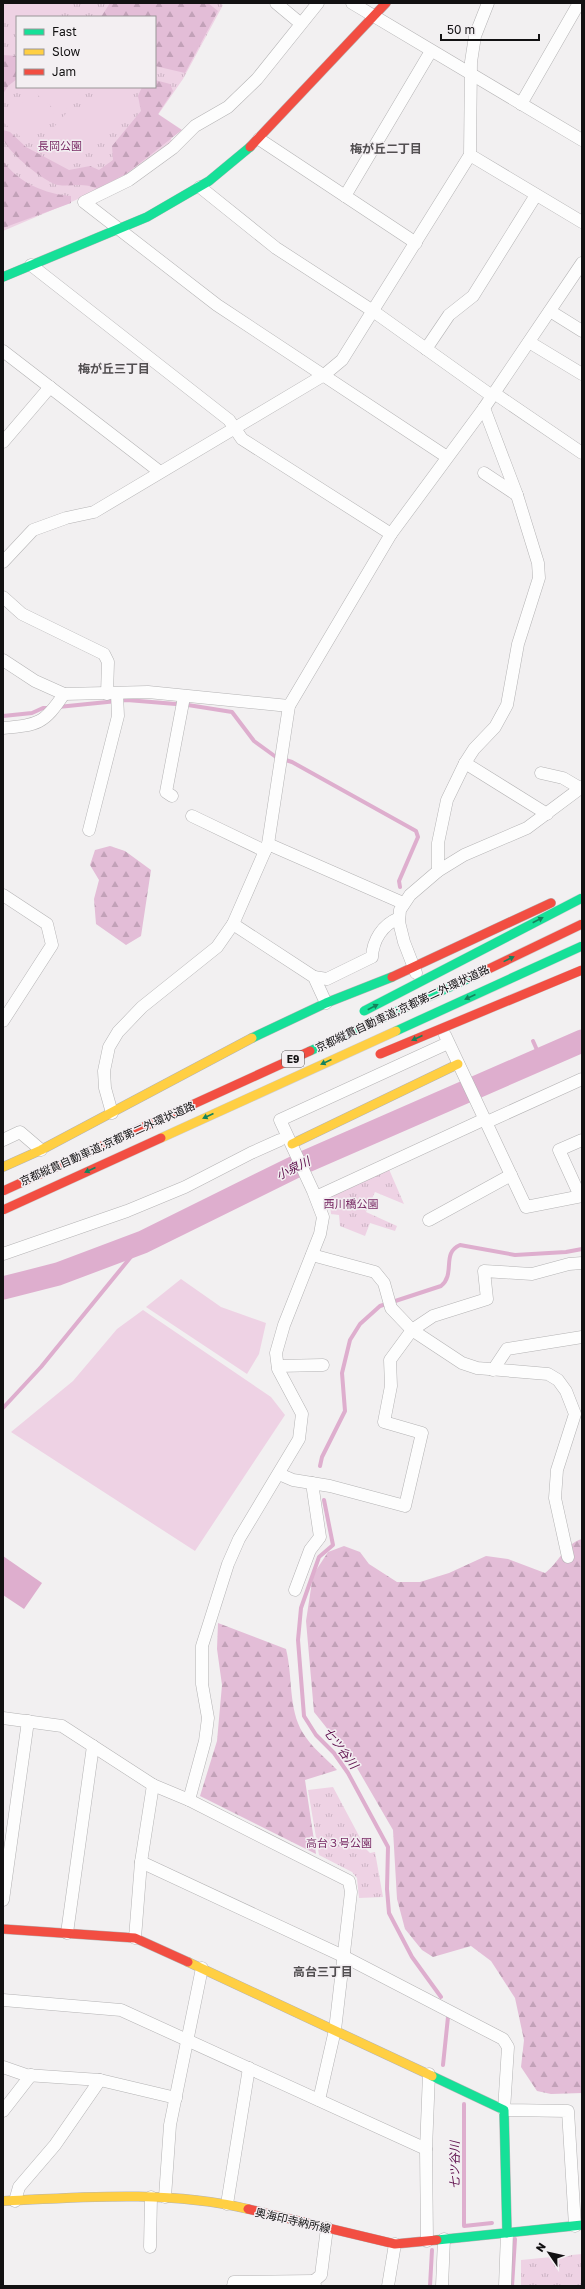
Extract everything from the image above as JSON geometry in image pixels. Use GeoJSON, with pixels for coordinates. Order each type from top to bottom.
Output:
{"type":"FeatureCollection","features":[{"type":"Feature","properties":{"kind":"main road"},"geometry":{"type":"LineString","coordinates":[[3,277],[161,210],[200,187],[235,161],[259,139],[386,3]]}},
{"type":"Feature","properties":{"kind":"main road"},"geometry":{"type":"LineString","coordinates":[[3,1167],[41,1150],[257,1035],[326,1002],[414,968],[556,900],[582,891]]}},
{"type":"Feature","properties":{"kind":"main road"},"geometry":{"type":"LineString","coordinates":[[358,1015],[582,898]]}},
{"type":"Feature","properties":{"kind":"main road","name":"京都縦貫自動車道;京都第二外環状道路"},"geometry":{"type":"LineString","coordinates":[[3,1191],[446,989],[582,924]]}},
{"type":"Feature","properties":{"kind":"main road","name":"京都縦貫自動車道;京都第二外環状道路"},"geometry":{"type":"LineString","coordinates":[[3,1210],[582,946]]}},
{"type":"Feature","properties":{"kind":"main road"},"geometry":{"type":"LineString","coordinates":[[350,1052],[378,1055],[582,970]]}},
{"type":"Feature","properties":{"kind":"main road"},"geometry":{"type":"LineString","coordinates":[[204,1099],[318,1037]]}},
{"type":"Feature","properties":{"kind":"main road"},"geometry":{"type":"LineString","coordinates":[[293,1147],[460,1068]]}},
{"type":"Feature","properties":{"kind":"main road"},"geometry":{"type":"LineString","coordinates":[[3,1929],[135,1938],[504,2110],[507,2233]]}},
{"type":"Feature","properties":{"kind":"main road","name":"奥海印寺納所線"},"geometry":{"type":"LineString","coordinates":[[9,2201],[94,2196],[165,2197],[227,2204],[395,2244],[580,2226]]}},
{"type":"Feature","properties":{"kind":"street"},"geometry":{"type":"LineString","coordinates":[[276,3],[300,23]]}},
{"type":"Feature","properties":{"kind":"street"},"geometry":{"type":"LineString","coordinates":[[318,3],[300,23],[257,79],[228,107],[195,126],[173,148],[129,180],[84,202],[217,305],[447,457]]}},
{"type":"Feature","properties":{"kind":"street"},"geometry":{"type":"LineString","coordinates":[[352,3],[373,17],[472,73],[582,140]]}},
{"type":"Feature","properties":{"kind":"street"},"geometry":{"type":"LineString","coordinates":[[3,562],[33,530],[66,518],[94,512],[324,375],[342,360],[470,155],[471,62],[475,36],[488,3]]}},
{"type":"Feature","properties":{"kind":"street"},"geometry":{"type":"LineString","coordinates":[[521,104],[579,3]]}},
{"type":"Feature","properties":{"kind":"street"},"geometry":{"type":"LineString","coordinates":[[345,196],[431,51]]}},
{"type":"Feature","properties":{"kind":"street"},"geometry":{"type":"LineString","coordinates":[[259,139],[416,243]]}},
{"type":"Feature","properties":{"kind":"street"},"geometry":{"type":"LineString","coordinates":[[470,155],[582,222]]}},
{"type":"Feature","properties":{"kind":"street"},"geometry":{"type":"LineString","coordinates":[[200,187],[276,248],[582,453]]}},
{"type":"Feature","properties":{"kind":"street"},"geometry":{"type":"LineString","coordinates":[[426,349],[449,315],[473,296],[536,195]]}},
{"type":"Feature","properties":{"kind":"street"},"geometry":{"type":"LineString","coordinates":[[112,1112],[104,1088],[104,1071],[109,1047],[118,1032],[142,1007],[217,947],[234,924],[266,847],[289,706],[391,534],[484,408],[582,263]]}},
{"type":"Feature","properties":{"kind":"street"},"geometry":{"type":"LineString","coordinates":[[31,265],[229,420],[242,439],[391,534]]}},
{"type":"Feature","properties":{"kind":"street"},"geometry":{"type":"LineString","coordinates":[[550,311],[582,331]]}},
{"type":"Feature","properties":{"kind":"street"},"geometry":{"type":"LineString","coordinates":[[529,342],[582,374]]}},
{"type":"Feature","properties":{"kind":"street"},"geometry":{"type":"LineString","coordinates":[[3,352],[160,472]]}},
{"type":"Feature","properties":{"kind":"street"},"geometry":{"type":"LineString","coordinates":[[3,442],[50,388]]}},
{"type":"Feature","properties":{"kind":"street"},"geometry":{"type":"LineString","coordinates":[[438,871],[438,843],[442,815],[452,787],[465,763],[479,744],[495,727],[507,705],[518,644],[539,578],[538,563],[517,496],[484,408]]}},
{"type":"Feature","properties":{"kind":"street"},"geometry":{"type":"LineString","coordinates":[[484,473],[517,496]]}},
{"type":"Feature","properties":{"kind":"street"},"geometry":{"type":"LineString","coordinates":[[3,597],[22,614],[104,654],[108,662],[112,694],[118,716],[89,830]]}},
{"type":"Feature","properties":{"kind":"street"},"geometry":{"type":"LineString","coordinates":[[3,660],[35,681],[64,694],[148,692],[184,697],[289,706]]}},
{"type":"Feature","properties":{"kind":"street"},"geometry":{"type":"LineString","coordinates":[[3,728],[33,725],[50,715],[64,694]]}},
{"type":"Feature","properties":{"kind":"street"},"geometry":{"type":"LineString","coordinates":[[172,796],[166,792],[184,697]]}},
{"type":"Feature","properties":{"kind":"street"},"geometry":{"type":"LineString","coordinates":[[465,763],[547,814]]}},
{"type":"Feature","properties":{"kind":"street"},"geometry":{"type":"LineString","coordinates":[[541,773],[563,778],[581,788],[527,828],[464,855],[438,871],[412,892],[403,903],[399,918],[404,942],[414,968],[526,1207],[581,1196],[558,1150],[582,1140]]}},
{"type":"Feature","properties":{"kind":"street"},"geometry":{"type":"LineString","coordinates":[[192,816],[403,903]]}},
{"type":"Feature","properties":{"kind":"street"},"geometry":{"type":"LineString","coordinates":[[3,895],[47,924],[52,945],[3,1020]]}},
{"type":"Feature","properties":{"kind":"street"},"geometry":{"type":"LineString","coordinates":[[234,924],[314,977],[327,979],[372,958],[374,945],[379,934],[388,925],[399,918]]}},
{"type":"Feature","properties":{"kind":"street"},"geometry":{"type":"LineString","coordinates":[[314,977],[326,1002]]}},
{"type":"Feature","properties":{"kind":"street"},"geometry":{"type":"LineString","coordinates":[[189,1800],[206,1741],[208,1718],[202,1684],[202,1646],[228,1564],[238,1539],[299,1439],[302,1414],[278,1366],[276,1353],[284,1325],[312,1255],[323,1217],[280,1120],[448,1043]]}},
{"type":"Feature","properties":{"kind":"street"},"geometry":{"type":"LineString","coordinates":[[314,1194],[485,1118],[582,1080]]}},
{"type":"Feature","properties":{"kind":"street"},"geometry":{"type":"LineString","coordinates":[[3,1140],[20,1132],[41,1150]]}},
{"type":"Feature","properties":{"kind":"street"},"geometry":{"type":"LineString","coordinates":[[3,1254],[127,1211],[185,1187],[251,1153],[280,1140]]}},
{"type":"Feature","properties":{"kind":"street"},"geometry":{"type":"LineString","coordinates":[[429,1220],[511,1175]]}},
{"type":"Feature","properties":{"kind":"street"},"geometry":{"type":"LineString","coordinates":[[312,1255],[375,1272],[384,1283],[389,1302],[412,1330],[462,1363],[477,1368],[548,1374],[558,1380],[566,1391],[575,1414],[557,1470],[555,1498],[568,1557]]}},
{"type":"Feature","properties":{"kind":"street"},"geometry":{"type":"LineString","coordinates":[[279,1474],[293,1480],[320,1484],[405,1506],[422,1433],[384,1422],[391,1386],[390,1360],[412,1330],[433,1316],[487,1299],[484,1271],[532,1274],[569,1264],[582,1263]]}},
{"type":"Feature","properties":{"kind":"street"},"geometry":{"type":"LineString","coordinates":[[493,1370],[507,1348],[582,1337]]}},
{"type":"Feature","properties":{"kind":"street"},"geometry":{"type":"LineString","coordinates":[[278,1366],[323,1365]]}},
{"type":"Feature","properties":{"kind":"street"},"geometry":{"type":"LineString","coordinates":[[295,1590],[310,1550],[320,1537],[320,1484]]}},
{"type":"Feature","properties":{"kind":"street"},"geometry":{"type":"LineString","coordinates":[[3,1718],[62,1726],[153,1785],[189,1800],[350,1881],[351,1892],[335,2030],[319,2100]]}},
{"type":"Feature","properties":{"kind":"street"},"geometry":{"type":"LineString","coordinates":[[3,1900],[28,1721]]}},
{"type":"Feature","properties":{"kind":"street"},"geometry":{"type":"LineString","coordinates":[[67,1934],[93,1746]]}},
{"type":"Feature","properties":{"kind":"street"},"geometry":{"type":"LineString","coordinates":[[135,1938],[142,1862],[153,1785]]}},
{"type":"Feature","properties":{"kind":"street"},"geometry":{"type":"LineString","coordinates":[[142,1862],[343,1956],[503,2039],[508,2047],[504,2110],[568,2111],[580,2226]]}},
{"type":"Feature","properties":{"kind":"street"},"geometry":{"type":"LineString","coordinates":[[165,2197],[170,2125],[202,1968]]}},
{"type":"Feature","properties":{"kind":"street"},"geometry":{"type":"LineString","coordinates":[[3,2000],[121,2010],[426,2149]]}},
{"type":"Feature","properties":{"kind":"street"},"geometry":{"type":"LineString","coordinates":[[3,2067],[31,2075],[100,2080],[176,2098]]}},
{"type":"Feature","properties":{"kind":"street"},"geometry":{"type":"LineString","coordinates":[[227,2204],[249,2068]]}},
{"type":"Feature","properties":{"kind":"street"},"geometry":{"type":"LineString","coordinates":[[427,2240],[426,2149],[429,2074]]}},
{"type":"Feature","properties":{"kind":"street"},"geometry":{"type":"LineString","coordinates":[[3,2111],[31,2075]]}},
{"type":"Feature","properties":{"kind":"street"},"geometry":{"type":"LineString","coordinates":[[9,2201],[18,2187],[55,2145],[100,2080]]}},
{"type":"Feature","properties":{"kind":"street"},"geometry":{"type":"LineString","coordinates":[[150,2247],[151,2197]]}},
{"type":"Feature","properties":{"kind":"street"},"geometry":{"type":"LineString","coordinates":[[233,2286],[234,2282],[315,2284],[321,2275],[327,2228]]}},
{"type":"Feature","properties":{"kind":"street"},"geometry":{"type":"LineString","coordinates":[[505,2286],[507,2233]]}},
{"type":"Feature","properties":{"kind":"street"},"geometry":{"type":"LineString","coordinates":[[442,2286],[444,2239]]}},
{"type":"Feature","properties":{"kind":"street"},"geometry":{"type":"LineString","coordinates":[[388,2286],[395,2244]]}},
{"type":"Feature","properties":{"kind":"green space","name":"長岡公園"},"geometry":{"type":"Polygon","coordinates":[[[3,3],[219,3],[223,5],[183,79],[153,122],[173,141],[129,174],[97,191],[3,231],[3,3]]]}},
{"type":"Feature","properties":{"kind":"green space"},"geometry":{"type":"Polygon","coordinates":[[[3,3],[72,3],[60,16],[16,16],[16,27],[3,20],[3,3]]]}},
{"type":"Feature","properties":{"kind":"green space"},"geometry":{"type":"Polygon","coordinates":[[[110,3],[208,3],[218,11],[185,73],[156,66],[156,16],[102,16],[110,3]]]}},
{"type":"Feature","properties":{"kind":"green space"},"geometry":{"type":"Polygon","coordinates":[[[3,55],[16,56],[16,80],[8,86],[3,94],[3,55]]]}},
{"type":"Feature","properties":{"kind":"green space"},"geometry":{"type":"Polygon","coordinates":[[[156,80],[170,84],[173,91],[158,114],[182,130],[126,174],[97,189],[78,185],[58,185],[44,179],[19,159],[3,139],[3,130],[10,132],[26,147],[69,170],[90,166],[99,170],[113,160],[112,146],[141,111],[138,96],[142,88],[156,88],[156,80]]]}},
{"type":"Feature","properties":{"kind":"green space"},"geometry":{"type":"Polygon","coordinates":[[[38,88],[84,88],[61,115],[34,92],[38,88]]]}},
{"type":"Feature","properties":{"kind":"green space"},"geometry":{"type":"Polygon","coordinates":[[[99,88],[122,88],[137,101],[108,136],[79,112],[99,88]]]}},
{"type":"Feature","properties":{"kind":"green space"},"geometry":{"type":"Polygon","coordinates":[[[31,93],[54,113],[28,143],[4,123],[31,93]]]}},
{"type":"Feature","properties":{"kind":"green space"},"geometry":{"type":"Polygon","coordinates":[[[72,107],[99,132],[69,165],[42,140],[72,107]]]}},
{"type":"Feature","properties":{"kind":"green space"},"geometry":{"type":"Polygon","coordinates":[[[3,161],[9,169],[33,186],[52,193],[71,196],[71,203],[3,228],[3,161]]]}},
{"type":"Feature","properties":{"kind":"green space"},"geometry":{"type":"Polygon","coordinates":[[[110,846],[125,851],[151,870],[141,936],[126,945],[96,924],[94,899],[99,880],[90,865],[95,850],[110,846]]]}},
{"type":"Feature","properties":{"kind":"green space","name":"西川橋公園"},"geometry":{"type":"Polygon","coordinates":[[[388,1167],[404,1204],[375,1192],[366,1212],[397,1226],[395,1231],[370,1223],[365,1236],[340,1226],[339,1215],[331,1214],[329,1194],[388,1167]]]}},
{"type":"Feature","properties":{"kind":"green space"},"geometry":{"type":"Polygon","coordinates":[[[181,1279],[221,1307],[266,1323],[259,1354],[247,1374],[146,1307],[181,1279]]]}},
{"type":"Feature","properties":{"kind":"green space"},"geometry":{"type":"Polygon","coordinates":[[[143,1310],[271,1397],[285,1415],[195,1551],[11,1432],[73,1381],[117,1329],[143,1310]]]}},
{"type":"Feature","properties":{"kind":"green space"},"geometry":{"type":"Polygon","coordinates":[[[582,1539],[582,2093],[551,2094],[537,2091],[521,2067],[524,2040],[515,1998],[491,1961],[471,1946],[433,1957],[422,1950],[405,1929],[397,1899],[393,1830],[353,1761],[314,1712],[306,1621],[313,1575],[328,1552],[344,1546],[360,1552],[369,1564],[397,1582],[420,1582],[449,1573],[486,1556],[508,1559],[545,1573],[566,1549],[576,1541],[582,1539]]]}},
{"type":"Feature","properties":{"kind":"green space"},"geometry":{"type":"Polygon","coordinates":[[[218,1623],[286,1649],[290,1670],[293,1703],[298,1724],[310,1743],[337,1770],[305,1780],[316,1854],[200,1796],[217,1741],[222,1685],[217,1649],[218,1623]]]}},
{"type":"Feature","properties":{"kind":"green space","name":"高台３号公園"},"geometry":{"type":"Polygon","coordinates":[[[333,1787],[366,1849],[370,1853],[375,1852],[383,1897],[359,1898],[357,1878],[352,1872],[319,1855],[308,1790],[333,1787]]]}},
{"type":"Feature","properties":{"kind":"green space"},"geometry":{"type":"Polygon","coordinates":[[[582,2254],[582,2286],[521,2286],[521,2260],[582,2254]]]}},
{"type":"Feature","properties":{"kind":"shaded area"},"geometry":{"type":"Polygon","coordinates":[[[3,1556],[42,1583],[24,1609],[3,1595],[3,1556]]]}},
{"type":"Feature","properties":{"kind":"waterway"},"geometry":{"type":"LineString","coordinates":[[58,707],[127,700],[188,705],[232,712],[254,741],[276,757],[292,762],[416,831],[418,837],[399,881],[400,887]]}},
{"type":"Feature","properties":{"kind":"waterway"},"geometry":{"type":"LineString","coordinates":[[3,716],[32,713],[43,708],[51,708]]}},
{"type":"Feature","properties":{"kind":"waterway"},"geometry":{"type":"LineString","coordinates":[[533,1041],[541,1059]]}},
{"type":"Feature","properties":{"kind":"waterway","name":"小泉川"},"geometry":{"type":"LineString","coordinates":[[3,1288],[58,1274],[143,1242],[307,1161],[582,1041]]}},
{"type":"Feature","properties":{"kind":"waterway"},"geometry":{"type":"LineString","coordinates":[[3,1408],[41,1367],[143,1242]]}},
{"type":"Feature","properties":{"kind":"waterway"},"geometry":{"type":"LineString","coordinates":[[320,1466],[322,1457],[345,1411],[342,1373],[350,1340],[360,1324],[380,1306],[441,1286],[448,1276],[451,1253],[460,1245],[515,1255],[566,1252],[582,1249]]}},
{"type":"Feature","properties":{"kind":"waterway","name":"七ツ谷川"},"geometry":{"type":"LineString","coordinates":[[324,1500],[333,1545],[319,1557],[301,1608],[298,1640],[304,1716],[316,1735],[334,1753],[348,1773],[388,1847],[387,1889],[389,1913],[412,1957],[441,1997]]}},
{"type":"Feature","properties":{"kind":"waterway","name":"七ツ谷川"},"geometry":{"type":"LineString","coordinates":[[443,2065],[448,2017]]}},
{"type":"Feature","properties":{"kind":"waterway","name":"七ツ谷川"},"geometry":{"type":"LineString","coordinates":[[464,2104],[464,2226],[492,2223]]}},
{"type":"Feature","properties":{"kind":"waterway"},"geometry":{"type":"LineString","coordinates":[[512,2286],[515,2239]]}},
{"type":"Feature","properties":{"kind":"waterway"},"geometry":{"type":"LineString","coordinates":[[430,2286],[432,2250]]}},
{"type":"Feature","properties":{"kind":"traffic: fast"},"geometry":{"type":"LineString","coordinates":[[3,277],[147,217],[209,181],[250,147]]}},
{"type":"Feature","properties":{"kind":"traffic: fast"},"geometry":{"type":"LineString","coordinates":[[364,1011],[582,898]]}},
{"type":"Feature","properties":{"kind":"traffic: fast"},"geometry":{"type":"LineString","coordinates":[[396,1031],[582,946]]}},
{"type":"Feature","properties":{"kind":"traffic: fast"},"geometry":{"type":"LineString","coordinates":[[310,1051],[474,976]]}},
{"type":"Feature","properties":{"kind":"traffic: fast"},"geometry":{"type":"LineString","coordinates":[[252,1038],[326,1003],[392,977]]}},
{"type":"Feature","properties":{"kind":"traffic: fast"},"geometry":{"type":"LineString","coordinates":[[432,2076],[504,2110],[507,2233]]}},
{"type":"Feature","properties":{"kind":"traffic: fast"},"geometry":{"type":"LineString","coordinates":[[437,2240],[582,2225]]}},
{"type":"Feature","properties":{"kind":"traffic: slow"},"geometry":{"type":"LineString","coordinates":[[161,1138],[396,1031]]}},
{"type":"Feature","properties":{"kind":"traffic: slow"},"geometry":{"type":"LineString","coordinates":[[3,1167],[41,1150],[252,1038]]}},
{"type":"Feature","properties":{"kind":"traffic: slow"},"geometry":{"type":"LineString","coordinates":[[292,1144],[458,1064]]}},
{"type":"Feature","properties":{"kind":"traffic: slow"},"geometry":{"type":"LineString","coordinates":[[188,1962],[432,2076]]}},
{"type":"Feature","properties":{"kind":"traffic: slow"},"geometry":{"type":"LineString","coordinates":[[3,2201],[126,2196],[157,2197],[218,2203],[248,2209]]}},
{"type":"Feature","properties":{"kind":"traffic: jam"},"geometry":{"type":"LineString","coordinates":[[250,147],[386,3]]}},
{"type":"Feature","properties":{"kind":"traffic: jam"},"geometry":{"type":"LineString","coordinates":[[392,977],[551,903]]}},
{"type":"Feature","properties":{"kind":"traffic: jam"},"geometry":{"type":"LineString","coordinates":[[474,976],[582,924]]}},
{"type":"Feature","properties":{"kind":"traffic: jam"},"geometry":{"type":"LineString","coordinates":[[380,1054],[582,970]]}},
{"type":"Feature","properties":{"kind":"traffic: jam"},"geometry":{"type":"LineString","coordinates":[[3,1191],[310,1051]]}},
{"type":"Feature","properties":{"kind":"traffic: jam"},"geometry":{"type":"LineString","coordinates":[[3,1210],[161,1138]]}},
{"type":"Feature","properties":{"kind":"traffic: jam"},"geometry":{"type":"LineString","coordinates":[[3,1929],[135,1938],[188,1962]]}},
{"type":"Feature","properties":{"kind":"traffic: jam"},"geometry":{"type":"LineString","coordinates":[[248,2209],[395,2244],[437,2240]]}},
{"type":"Feature","properties":{"kind":"district","name":"梅が丘二丁目"},"geometry":{"type":"Point","coordinates":[386,148]}},
{"type":"Feature","properties":{"kind":"district","name":"梅が丘三丁目"},"geometry":{"type":"Point","coordinates":[114,368]}},
{"type":"Feature","properties":{"kind":"district","name":"高台三丁目"},"geometry":{"type":"Point","coordinates":[323,1971]}}]}
